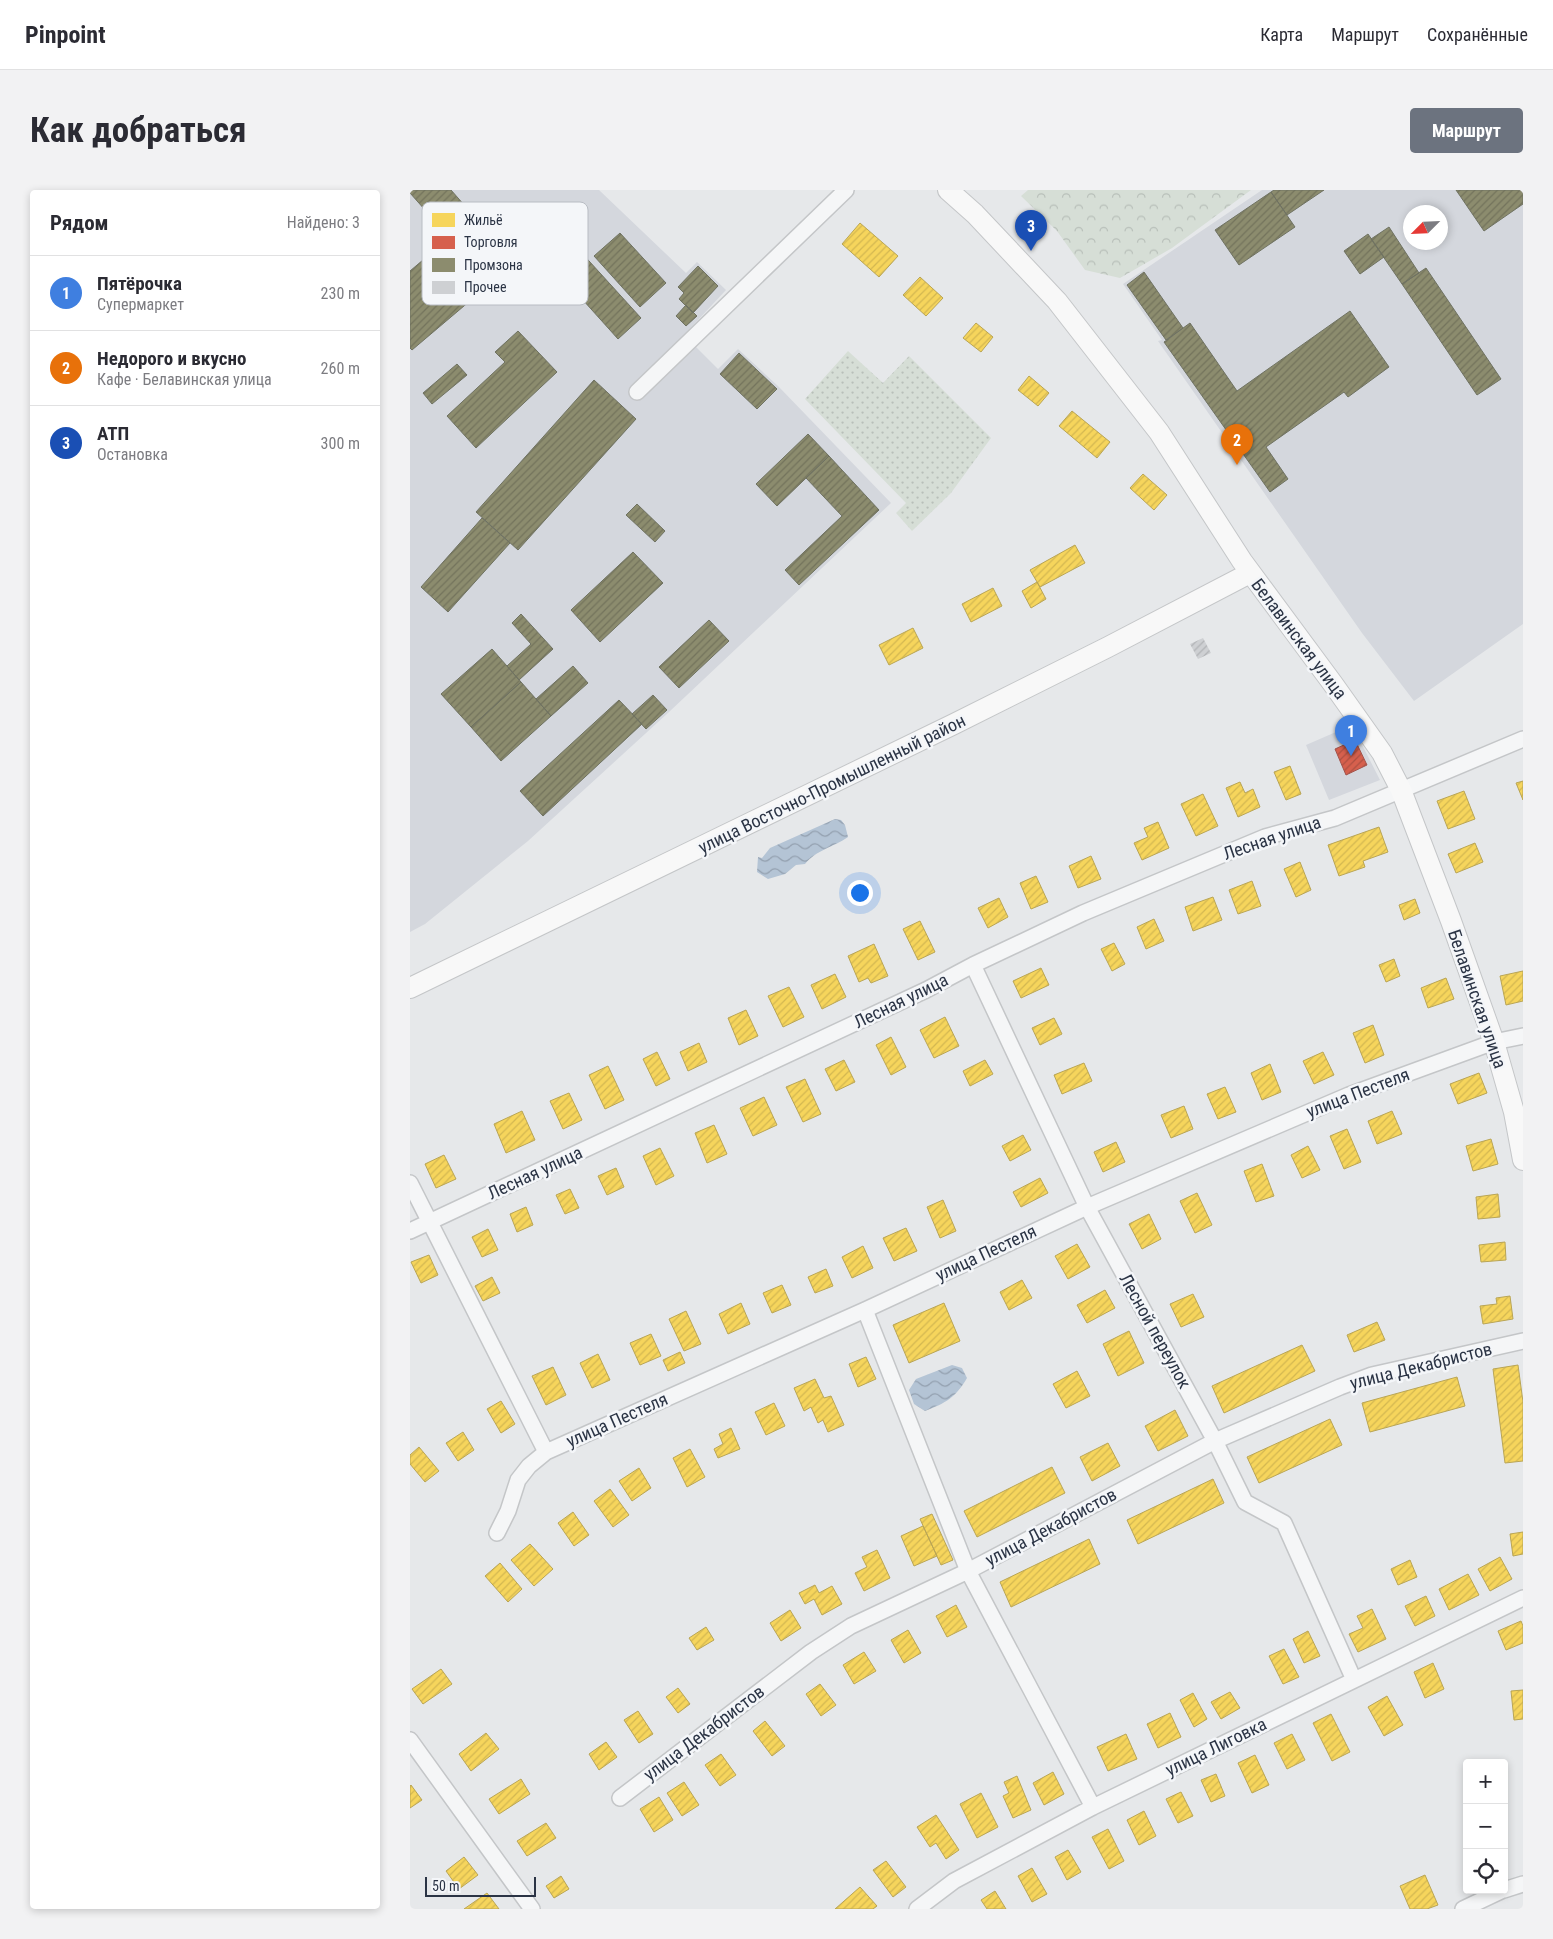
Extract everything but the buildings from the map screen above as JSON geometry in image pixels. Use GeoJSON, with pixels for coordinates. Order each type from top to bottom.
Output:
{"type":"FeatureCollection","features":[{"type":"Feature","properties":{"kind":"main road","name":"Белавинская улица"},"geometry":{"type":"LineString","coordinates":[[948,190],[975,214],[1057,302],[1159,432],[1250,573],[1382,753],[1401,790],[1494,1042],[1514,1112],[1523,1160]]}},
{"type":"Feature","properties":{"kind":"main road","name":"улица Восточно-Промышленный район"},"geometry":{"type":"LineString","coordinates":[[410,988],[954,724],[1250,573]]}},
{"type":"Feature","properties":{"kind":"street"},"geometry":{"type":"LineString","coordinates":[[637,392],[846,190]]}},
{"type":"Feature","properties":{"kind":"street","name":"Лесная улица"},"geometry":{"type":"LineString","coordinates":[[410,1231],[917,994],[973,965],[1083,913],[1265,837],[1334,818],[1523,739]]}},
{"type":"Feature","properties":{"kind":"street","name":"Лесной переулок"},"geometry":{"type":"LineString","coordinates":[[973,965],[1087,1207],[1215,1441],[1245,1502],[1284,1523],[1354,1680]]}},
{"type":"Feature","properties":{"kind":"street","name":"улица Пестеля"},"geometry":{"type":"LineString","coordinates":[[497,1533],[508,1512],[518,1480],[529,1466],[546,1452],[865,1310],[1087,1207],[1348,1095],[1494,1042],[1523,1036]]}},
{"type":"Feature","properties":{"kind":"street"},"geometry":{"type":"LineString","coordinates":[[410,1183],[546,1452]]}},
{"type":"Feature","properties":{"kind":"street"},"geometry":{"type":"LineString","coordinates":[[865,1310],[968,1571],[1093,1807]]}},
{"type":"Feature","properties":{"kind":"street","name":"улица Декабристов"},"geometry":{"type":"LineString","coordinates":[[620,1798],[819,1647],[851,1626],[968,1571],[1215,1441],[1372,1375],[1523,1341]]}},
{"type":"Feature","properties":{"kind":"street","name":"улица Лиговка"},"geometry":{"type":"LineString","coordinates":[[917,1909],[954,1881],[1093,1807],[1523,1598]]}},
{"type":"Feature","properties":{"kind":"street"},"geometry":{"type":"LineString","coordinates":[[410,1740],[532,1909]]}},
{"type":"Feature","properties":{"kind":"street"},"geometry":{"type":"LineString","coordinates":[[1508,1889],[1523,1884]]}},
{"type":"Feature","properties":{"kind":"street"},"geometry":{"type":"LineString","coordinates":[[1462,1909],[1495,1894]]}},
{"type":"Feature","properties":{"kind":"shaded area"},"geometry":{"type":"Polygon","coordinates":[[[410,190],[599,190],[686,273],[697,262],[726,290],[684,335],[718,369],[738,349],[779,387],[891,503],[669,712],[528,841],[425,924],[410,932],[410,190]]]}},
{"type":"Feature","properties":{"kind":"shaded area"},"geometry":{"type":"Polygon","coordinates":[[[1262,190],[1523,190],[1523,624],[1414,701],[1362,633],[1158,341],[1162,340],[1123,284],[1262,190]]]}},
{"type":"Feature","properties":{"kind":"shaded area"},"geometry":{"type":"Polygon","coordinates":[[[1352,725],[1380,780],[1329,800],[1306,745],[1352,725]]]}},
{"type":"Feature","properties":{"kind":"green space"},"geometry":{"type":"Polygon","coordinates":[[[1028,190],[1251,190],[1172,248],[1120,278],[1085,270],[1057,231],[1021,196],[1028,190]]]}},
{"type":"Feature","properties":{"kind":"green space"},"geometry":{"type":"Polygon","coordinates":[[[848,351],[883,383],[909,356],[991,438],[951,493],[912,531],[896,513],[906,503],[805,399],[848,351]]]}},
{"type":"Feature","properties":{"kind":"water"},"geometry":{"type":"Polygon","coordinates":[[[835,819],[841,820],[845,825],[848,837],[814,855],[805,864],[796,865],[785,874],[768,879],[757,872],[758,857],[762,858],[770,848],[835,819]]]}},
{"type":"Feature","properties":{"kind":"water"},"geometry":{"type":"Polygon","coordinates":[[[952,1365],[962,1368],[967,1378],[959,1390],[945,1402],[925,1411],[914,1404],[909,1390],[916,1379],[952,1365]]]}},
{"type":"Feature","properties":{"kind":"place","name":"АТП"},"geometry":{"type":"Point","coordinates":[1031,251]}},
{"type":"Feature","properties":{"kind":"place","name":"Недорого и вкусно"},"geometry":{"type":"Point","coordinates":[1237,465]}},
{"type":"Feature","properties":{"kind":"place","name":"Пятёрочка"},"geometry":{"type":"Point","coordinates":[1351,756]}}]}
